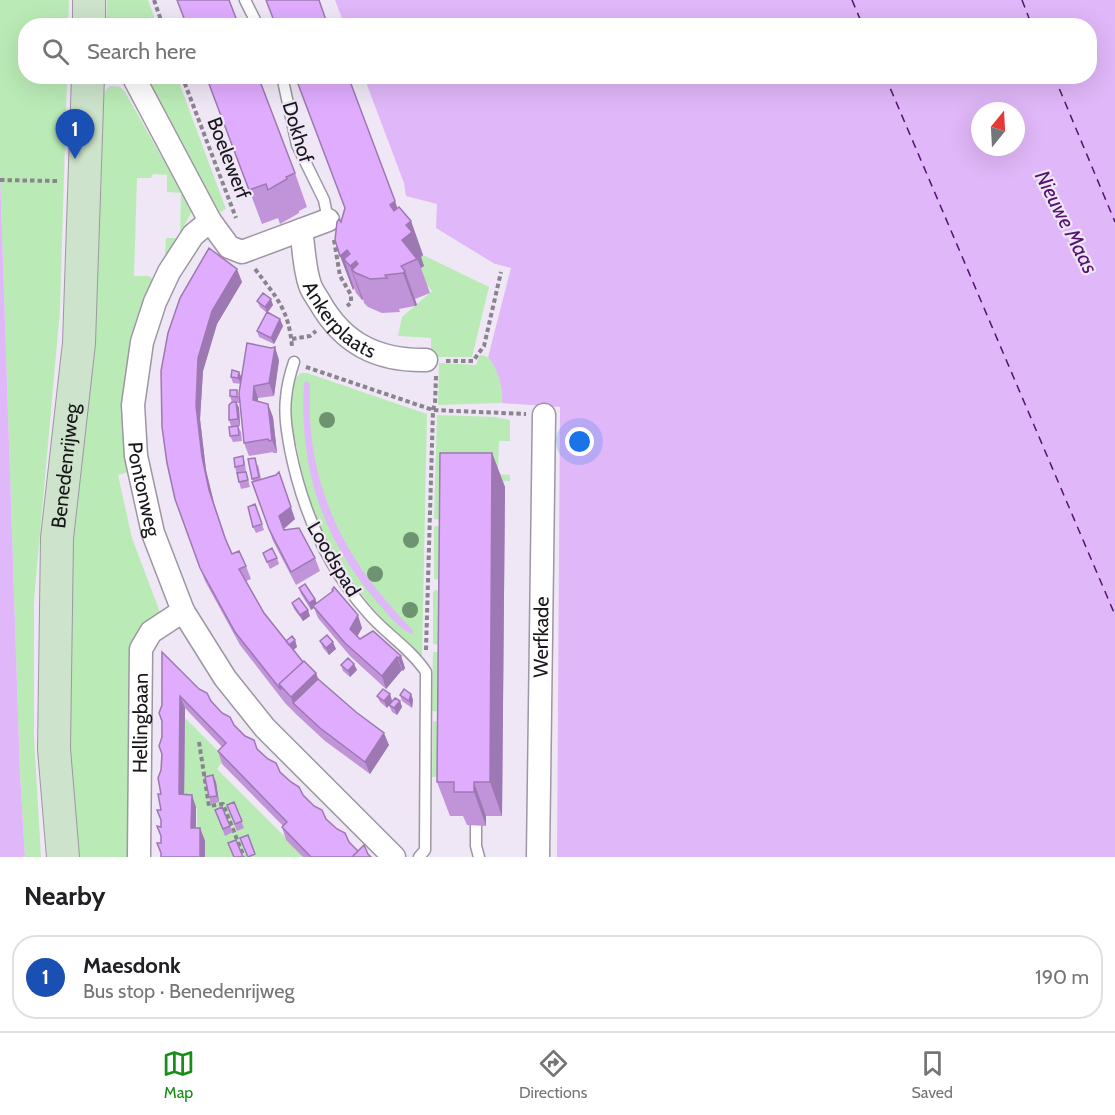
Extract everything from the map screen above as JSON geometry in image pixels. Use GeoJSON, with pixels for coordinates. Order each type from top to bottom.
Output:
{"type":"FeatureCollection","features":[{"type":"Feature","properties":{"kind":"street"},"geometry":{"type":"LineString","coordinates":[[89,0],[89,18]]}},
{"type":"Feature","properties":{"kind":"street","name":"Benedenrijweg"},"geometry":{"type":"LineString","coordinates":[[63,857],[54,749],[57,538],[79,343],[88,84]]}},
{"type":"Feature","properties":{"kind":"street"},"geometry":{"type":"LineString","coordinates":[[137,84],[210,220],[229,247],[245,251],[328,220]]}},
{"type":"Feature","properties":{"kind":"street","name":"Pontonweg"},"geometry":{"type":"LineString","coordinates":[[210,220],[193,235],[169,272],[155,302],[142,342],[133,405],[136,456],[153,533],[183,611],[225,678],[265,728],[394,857]]}},
{"type":"Feature","properties":{"kind":"street","name":"Ankerplaats"},"geometry":{"type":"LineString","coordinates":[[301,230],[310,285],[329,320],[351,341],[385,356],[405,360],[432,361]]}},
{"type":"Feature","properties":{"kind":"street","name":"Werfkade"},"geometry":{"type":"LineString","coordinates":[[538,857],[544,415]]}},
{"type":"Feature","properties":{"kind":"street","name":"Hellingbaan"},"geometry":{"type":"LineString","coordinates":[[139,857],[141,649],[151,632],[183,611]]}},
{"type":"Feature","properties":{"kind":"lane"},"geometry":{"type":"LineString","coordinates":[[244,0],[254,18]]}},
{"type":"Feature","properties":{"kind":"lane","name":"Dokhof"},"geometry":{"type":"LineString","coordinates":[[284,84],[297,146],[324,200],[328,220]]}},
{"type":"Feature","properties":{"kind":"lane","name":"Loodspad"},"geometry":{"type":"LineString","coordinates":[[294,362],[285,399],[286,417],[295,474],[306,512],[330,560],[348,587],[367,612],[418,661],[426,672]]}},
{"type":"Feature","properties":{"kind":"lane"},"geometry":{"type":"LineString","coordinates":[[419,857],[425,850],[426,672]]}},
{"type":"Feature","properties":{"kind":"lane"},"geometry":{"type":"LineString","coordinates":[[476,826],[476,846],[479,857]]}},
{"type":"Feature","properties":{"kind":"path"},"geometry":{"type":"LineString","coordinates":[[154,0],[160,18]]}},
{"type":"Feature","properties":{"kind":"path","name":"Boelewerf"},"geometry":{"type":"LineString","coordinates":[[185,84],[245,251]]}},
{"type":"Feature","properties":{"kind":"path"},"geometry":{"type":"LineString","coordinates":[[2,180],[68,182]]}},
{"type":"Feature","properties":{"kind":"path"},"geometry":{"type":"LineString","coordinates":[[245,251],[288,317],[294,362],[433,410],[544,415]]}},
{"type":"Feature","properties":{"kind":"path"},"geometry":{"type":"LineString","coordinates":[[426,672],[435,403],[432,361],[473,361],[484,346],[501,272]]}},
{"type":"Feature","properties":{"kind":"path"},"geometry":{"type":"LineString","coordinates":[[199,742],[209,806],[223,804],[244,857]]}},
{"type":"Feature","properties":{"kind":"green space"},"geometry":{"type":"Polygon","coordinates":[[[0,0],[69,0],[68,18],[18,18],[18,84],[67,84],[60,310],[34,601],[34,737],[41,857],[25,857],[20,775],[0,173],[0,0]]]}},
{"type":"Feature","properties":{"kind":"green space"},"geometry":{"type":"Polygon","coordinates":[[[107,0],[148,0],[154,18],[106,18],[107,0]]]}},
{"type":"Feature","properties":{"kind":"green space"},"geometry":{"type":"Polygon","coordinates":[[[148,84],[180,84],[226,209],[217,214],[148,84]]]}},
{"type":"Feature","properties":{"kind":"green space"},"geometry":{"type":"Polygon","coordinates":[[[120,87],[125,92],[192,211],[184,226],[188,230],[170,256],[165,254],[166,238],[180,238],[181,193],[167,192],[167,175],[153,174],[151,178],[137,178],[134,276],[149,276],[153,279],[132,471],[118,475],[132,538],[161,615],[148,626],[130,857],[71,857],[64,604],[94,196],[101,196],[103,96],[107,88],[120,87]]]}},
{"type":"Feature","properties":{"kind":"green space"},"geometry":{"type":"Polygon","coordinates":[[[423,255],[489,287],[472,357],[431,357],[431,338],[398,336],[402,317],[432,291],[417,272],[424,266],[418,259],[423,255]]]}},
{"type":"Feature","properties":{"kind":"green space"},"geometry":{"type":"Polygon","coordinates":[[[480,355],[489,357],[495,366],[501,386],[502,403],[438,405],[439,363],[476,365],[480,355]]]}},
{"type":"Feature","properties":{"kind":"green space"},"geometry":{"type":"Polygon","coordinates":[[[301,373],[307,373],[427,414],[422,657],[384,620],[351,580],[325,536],[314,512],[303,481],[297,446],[290,427],[291,392],[301,373]]]}},
{"type":"Feature","properties":{"kind":"green space"},"geometry":{"type":"Polygon","coordinates":[[[437,415],[495,417],[510,420],[510,441],[499,441],[498,474],[510,475],[510,481],[468,480],[450,519],[434,519],[437,415]]]}},
{"type":"Feature","properties":{"kind":"green space"},"geometry":{"type":"Polygon","coordinates":[[[450,526],[449,580],[434,579],[434,527],[450,526]]]}},
{"type":"Feature","properties":{"kind":"green space"},"geometry":{"type":"Polygon","coordinates":[[[435,590],[449,591],[448,646],[433,644],[433,592],[435,590]]]}},
{"type":"Feature","properties":{"kind":"green space"},"geometry":{"type":"Polygon","coordinates":[[[433,652],[448,652],[448,712],[432,711],[433,652]]]}},
{"type":"Feature","properties":{"kind":"green space"},"geometry":{"type":"Polygon","coordinates":[[[180,713],[225,758],[217,769],[305,857],[197,857],[197,808],[181,807],[180,713]]]}},
{"type":"Feature","properties":{"kind":"green space"},"geometry":{"type":"Polygon","coordinates":[[[433,721],[448,722],[448,777],[432,777],[433,721]]]}},
{"type":"Feature","properties":{"kind":"water","name":"Nieuwe Maas"},"geometry":{"type":"Polygon","coordinates":[[[335,0],[1115,0],[1115,857],[557,857],[560,407],[502,403],[499,379],[488,357],[510,268],[495,264],[436,228],[437,204],[406,196],[404,183],[367,84],[1097,84],[1097,18],[342,18],[335,0]]]}},
{"type":"Feature","properties":{"kind":"water"},"geometry":{"type":"Polygon","coordinates":[[[0,173],[20,775],[25,857],[0,857],[0,173]]]}},
{"type":"Feature","properties":{"kind":"water"},"geometry":{"type":"Polygon","coordinates":[[[307,381],[310,384],[310,420],[314,455],[333,518],[366,575],[412,629],[413,634],[394,622],[359,579],[329,528],[318,501],[306,445],[303,415],[304,383],[307,381]]]}},
{"type":"Feature","properties":{"kind":"pier"},"geometry":{"type":"Polygon","coordinates":[[[495,264],[511,268],[488,357],[485,356],[507,270],[494,267],[495,264]]]}},
{"type":"Feature","properties":{"kind":"building"},"geometry":{"type":"Polygon","coordinates":[[[177,0],[229,0],[236,18],[184,18],[177,0]]]}},
{"type":"Feature","properties":{"kind":"building"},"geometry":{"type":"Polygon","coordinates":[[[266,0],[319,0],[325,18],[273,18],[266,0]]]}},
{"type":"Feature","properties":{"kind":"building"},"geometry":{"type":"Polygon","coordinates":[[[209,84],[261,84],[295,173],[268,190],[266,184],[249,190],[209,84]]]}},
{"type":"Feature","properties":{"kind":"building"},"geometry":{"type":"Polygon","coordinates":[[[298,84],[351,84],[395,201],[390,205],[394,211],[399,207],[411,221],[406,225],[412,232],[402,240],[417,259],[401,266],[405,271],[403,273],[385,275],[387,278],[370,279],[356,273],[352,270],[358,264],[356,261],[350,266],[344,259],[350,254],[347,250],[340,256],[335,240],[337,222],[339,219],[341,222],[345,208],[298,84]]]}},
{"type":"Feature","properties":{"kind":"building"},"geometry":{"type":"Polygon","coordinates":[[[209,248],[237,269],[212,311],[198,358],[196,406],[202,457],[209,490],[225,538],[232,554],[239,551],[246,566],[239,569],[264,613],[303,662],[279,684],[281,690],[235,632],[200,568],[175,499],[167,463],[162,427],[161,371],[168,333],[180,298],[209,248]]]}},
{"type":"Feature","properties":{"kind":"building"},"geometry":{"type":"Polygon","coordinates":[[[263,293],[271,299],[265,307],[257,301],[263,293]]]}},
{"type":"Feature","properties":{"kind":"building"},"geometry":{"type":"Polygon","coordinates":[[[267,312],[280,319],[271,338],[257,331],[267,312]]]}},
{"type":"Feature","properties":{"kind":"building"},"geometry":{"type":"Polygon","coordinates":[[[247,343],[275,347],[269,383],[254,386],[253,400],[268,404],[272,440],[269,441],[268,439],[244,443],[239,393],[247,343]]]}},
{"type":"Feature","properties":{"kind":"building"},"geometry":{"type":"Polygon","coordinates":[[[232,370],[239,372],[238,378],[231,377],[232,370]]]}},
{"type":"Feature","properties":{"kind":"building"},"geometry":{"type":"Polygon","coordinates":[[[230,390],[237,390],[237,397],[230,396],[230,390]]]}},
{"type":"Feature","properties":{"kind":"building"},"geometry":{"type":"Polygon","coordinates":[[[236,402],[238,419],[229,420],[229,405],[236,402]]]}},
{"type":"Feature","properties":{"kind":"building"},"geometry":{"type":"Polygon","coordinates":[[[238,426],[239,435],[230,436],[229,427],[238,426]]]}},
{"type":"Feature","properties":{"kind":"building"},"geometry":{"type":"Polygon","coordinates":[[[440,453],[492,453],[490,782],[474,782],[474,792],[454,792],[454,782],[437,782],[440,453]]]}},
{"type":"Feature","properties":{"kind":"building"},"geometry":{"type":"Polygon","coordinates":[[[243,456],[244,465],[235,467],[234,458],[243,456]]]}},
{"type":"Feature","properties":{"kind":"building"},"geometry":{"type":"Polygon","coordinates":[[[255,458],[259,477],[252,479],[248,459],[255,458]]]}},
{"type":"Feature","properties":{"kind":"building"},"geometry":{"type":"Polygon","coordinates":[[[246,472],[248,480],[239,482],[237,473],[246,472]]]}},
{"type":"Feature","properties":{"kind":"building"},"geometry":{"type":"Polygon","coordinates":[[[279,472],[291,507],[279,516],[284,530],[299,528],[315,558],[291,572],[269,529],[252,482],[279,472]]]}},
{"type":"Feature","properties":{"kind":"building"},"geometry":{"type":"Polygon","coordinates":[[[255,504],[262,524],[253,527],[248,507],[255,504]]]}},
{"type":"Feature","properties":{"kind":"building"},"geometry":{"type":"Polygon","coordinates":[[[272,548],[277,558],[267,562],[263,553],[272,548]]]}},
{"type":"Feature","properties":{"kind":"building"},"geometry":{"type":"Polygon","coordinates":[[[305,584],[315,599],[309,603],[299,588],[305,584]]]}},
{"type":"Feature","properties":{"kind":"building"},"geometry":{"type":"Polygon","coordinates":[[[334,587],[358,615],[350,629],[360,639],[373,631],[401,656],[397,657],[382,676],[345,643],[313,606],[333,591],[334,587]]]}},
{"type":"Feature","properties":{"kind":"building"},"geometry":{"type":"Polygon","coordinates":[[[299,598],[308,610],[300,615],[292,603],[299,598]]]}},
{"type":"Feature","properties":{"kind":"building"},"geometry":{"type":"Polygon","coordinates":[[[327,635],[333,642],[326,648],[320,641],[327,635]]]}},
{"type":"Feature","properties":{"kind":"building"},"geometry":{"type":"Polygon","coordinates":[[[292,636],[295,640],[289,645],[286,641],[292,636]]]}},
{"type":"Feature","properties":{"kind":"building"},"geometry":{"type":"Polygon","coordinates":[[[162,652],[199,689],[207,693],[211,701],[222,713],[230,717],[234,725],[245,736],[254,740],[257,749],[276,763],[280,772],[299,787],[303,795],[314,806],[322,810],[326,819],[345,833],[349,842],[358,851],[352,857],[311,857],[282,827],[287,822],[218,751],[226,743],[180,696],[179,794],[192,795],[191,828],[200,828],[200,857],[161,857],[157,843],[161,843],[161,836],[157,826],[161,827],[161,820],[157,810],[161,810],[158,778],[162,754],[159,746],[162,737],[162,721],[159,713],[162,705],[162,652]]]}},
{"type":"Feature","properties":{"kind":"building"},"geometry":{"type":"Polygon","coordinates":[[[348,658],[354,664],[348,671],[341,665],[348,658]]]}},
{"type":"Feature","properties":{"kind":"building"},"geometry":{"type":"Polygon","coordinates":[[[304,661],[316,673],[291,697],[279,684],[304,661]]]}},
{"type":"Feature","properties":{"kind":"building"},"geometry":{"type":"Polygon","coordinates":[[[318,679],[384,733],[365,762],[320,728],[293,703],[318,679]]]}},
{"type":"Feature","properties":{"kind":"building"},"geometry":{"type":"Polygon","coordinates":[[[383,689],[390,694],[384,701],[377,696],[383,689]]]}},
{"type":"Feature","properties":{"kind":"building"},"geometry":{"type":"Polygon","coordinates":[[[404,689],[411,694],[409,701],[400,695],[404,689]]]}},
{"type":"Feature","properties":{"kind":"building"},"geometry":{"type":"Polygon","coordinates":[[[395,698],[400,701],[394,708],[389,705],[395,698]]]}},
{"type":"Feature","properties":{"kind":"building"},"geometry":{"type":"Polygon","coordinates":[[[213,775],[217,796],[209,797],[205,777],[213,775]]]}},
{"type":"Feature","properties":{"kind":"building"},"geometry":{"type":"Polygon","coordinates":[[[234,802],[242,821],[235,824],[227,805],[234,802]]]}},
{"type":"Feature","properties":{"kind":"building"},"geometry":{"type":"Polygon","coordinates":[[[222,807],[230,826],[223,829],[215,810],[222,807]]]}},
{"type":"Feature","properties":{"kind":"building"},"geometry":{"type":"Polygon","coordinates":[[[248,835],[255,854],[248,857],[240,838],[248,835]]]}},
{"type":"Feature","properties":{"kind":"building"},"geometry":{"type":"Polygon","coordinates":[[[236,840],[243,857],[234,857],[228,843],[236,840]]]}},
{"type":"Feature","properties":{"kind":"building"},"geometry":{"type":"Polygon","coordinates":[[[364,845],[371,857],[352,857],[364,845]]]}},
{"type":"Feature","properties":{"kind":"ferry route"},"geometry":{"type":"LineString","coordinates":[[852,0],[860,18]]}},
{"type":"Feature","properties":{"kind":"ferry route"},"geometry":{"type":"LineString","coordinates":[[1022,0],[1029,18]]}},
{"type":"Feature","properties":{"kind":"ferry route"},"geometry":{"type":"LineString","coordinates":[[888,84],[1115,615]]}},
{"type":"Feature","properties":{"kind":"ferry route"},"geometry":{"type":"LineString","coordinates":[[1057,84],[1115,222]]}},
{"type":"Feature","properties":{"kind":"place","name":"Maesdonk"},"geometry":{"type":"Point","coordinates":[75,159]}}]}
